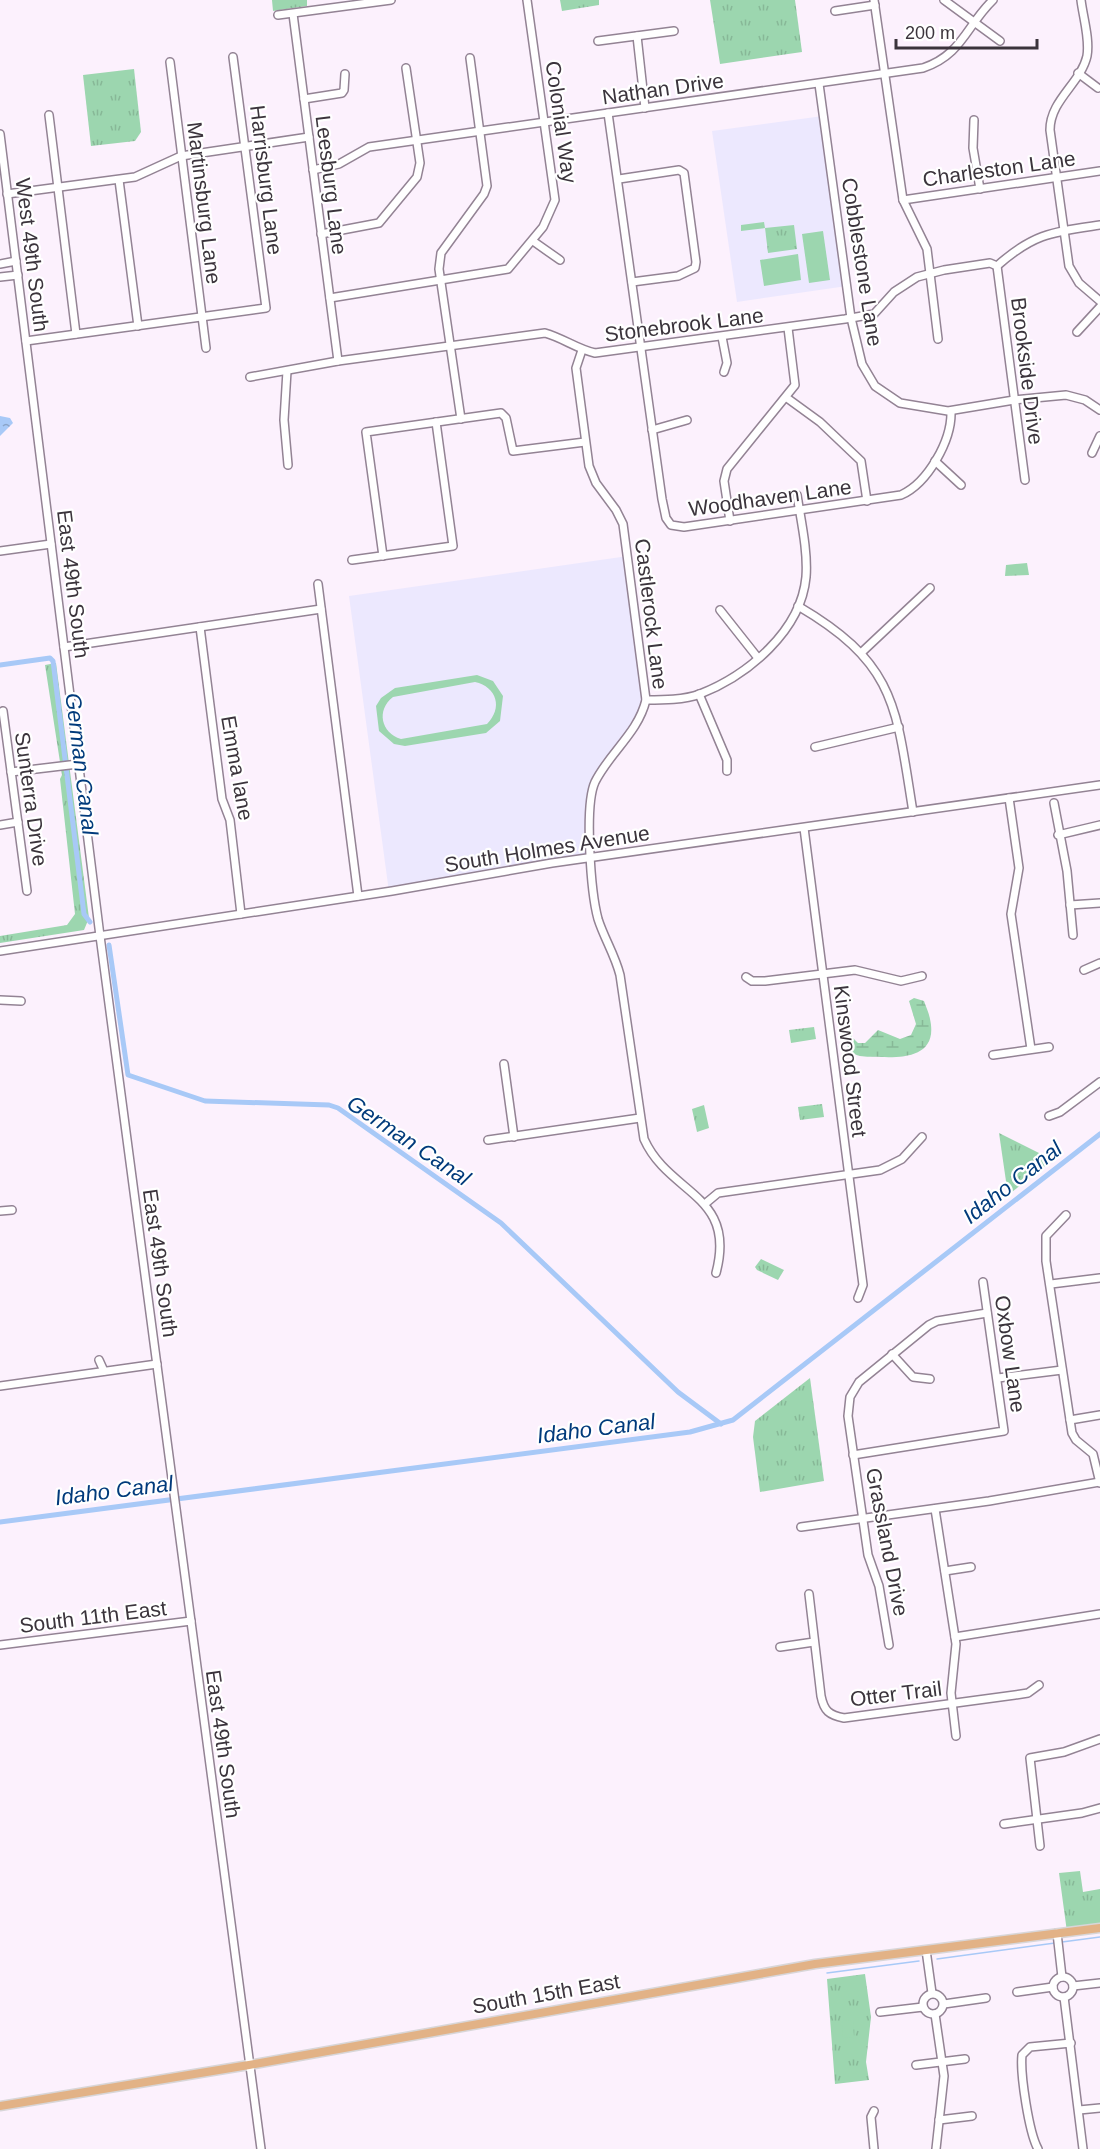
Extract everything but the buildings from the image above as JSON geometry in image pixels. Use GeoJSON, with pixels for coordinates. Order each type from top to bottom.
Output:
{"type":"FeatureCollection","features":[{"type":"Feature","properties":{"kind":"main road","name":"South 15th East"},"geometry":{"type":"LineString","coordinates":[[0,2106],[249,2065],[814,1964],[926,1950],[1057,1940],[1100,1928]]}},
{"type":"Feature","properties":{"kind":"street"},"geometry":{"type":"LineString","coordinates":[[278,15],[391,0]]}},
{"type":"Feature","properties":{"kind":"street","name":"Colonial Way"},"geometry":{"type":"LineString","coordinates":[[330,297],[508,269],[533,241],[548,218],[555,201],[527,0]]}},
{"type":"Feature","properties":{"kind":"street"},"geometry":{"type":"LineString","coordinates":[[944,0],[973,23],[1000,40]]}},
{"type":"Feature","properties":{"kind":"street","name":"Nathan Drive"},"geometry":{"type":"LineString","coordinates":[[313,170],[339,164],[369,147],[819,84],[885,74],[939,62],[956,49],[973,23],[993,0]]}},
{"type":"Feature","properties":{"kind":"street"},"geometry":{"type":"LineString","coordinates":[[1081,0],[1087,54],[1051,118],[1050,130],[1065,245],[1074,276],[1083,288],[1100,301]]}},
{"type":"Feature","properties":{"kind":"street"},"geometry":{"type":"LineString","coordinates":[[836,10],[874,3],[903,200],[925,242],[938,339]]}},
{"type":"Feature","properties":{"kind":"street","name":"Leesburg Lane"},"geometry":{"type":"LineString","coordinates":[[293,14],[338,361]]}},
{"type":"Feature","properties":{"kind":"street"},"geometry":{"type":"LineString","coordinates":[[598,41],[674,31]]}},
{"type":"Feature","properties":{"kind":"street"},"geometry":{"type":"LineString","coordinates":[[637,36],[645,108]]}},
{"type":"Feature","properties":{"kind":"street","name":"Harrisburg Lane"},"geometry":{"type":"LineString","coordinates":[[201,316],[266,308],[233,57]]}},
{"type":"Feature","properties":{"kind":"street"},"geometry":{"type":"LineString","coordinates":[[461,419],[440,281],[441,253],[484,194],[487,186],[470,58]]}},
{"type":"Feature","properties":{"kind":"street","name":"Martinsburg Lane"},"geometry":{"type":"LineString","coordinates":[[170,62],[206,348]]}},
{"type":"Feature","properties":{"kind":"street"},"geometry":{"type":"LineString","coordinates":[[321,234],[372,226],[383,220],[417,177],[420,163],[406,68]]}},
{"type":"Feature","properties":{"kind":"street"},"geometry":{"type":"LineString","coordinates":[[1078,73],[1098,88]]}},
{"type":"Feature","properties":{"kind":"street"},"geometry":{"type":"LineString","coordinates":[[304,99],[342,93],[345,74]]}},
{"type":"Feature","properties":{"kind":"street","name":"Cobblestone Lane"},"geometry":{"type":"LineString","coordinates":[[819,84],[851,318],[862,364],[875,386],[900,403],[951,411],[1014,400],[1071,396],[1100,410]]}},
{"type":"Feature","properties":{"kind":"street","name":"Woodhaven Lane"},"geometry":{"type":"LineString","coordinates":[[608,113],[662,500],[666,518],[671,525],[679,527],[730,521],[867,501],[906,492],[935,462],[949,436],[951,411]]}},
{"type":"Feature","properties":{"kind":"street"},"geometry":{"type":"LineString","coordinates":[[49,115],[76,334]]}},
{"type":"Feature","properties":{"kind":"street"},"geometry":{"type":"LineString","coordinates":[[974,120],[973,148],[980,189]]}},
{"type":"Feature","properties":{"kind":"street","name":"West 49th South"},"geometry":{"type":"LineString","coordinates":[[0,134],[31,380]]}},
{"type":"Feature","properties":{"kind":"street"},"geometry":{"type":"LineString","coordinates":[[8,194],[119,180],[145,174],[181,156],[309,137]]}},
{"type":"Feature","properties":{"kind":"street"},"geometry":{"type":"LineString","coordinates":[[619,179],[679,170],[684,173],[696,262],[695,268],[686,274],[632,282]]}},
{"type":"Feature","properties":{"kind":"street","name":"Charleston Lane"},"geometry":{"type":"LineString","coordinates":[[903,200],[1100,171]]}},
{"type":"Feature","properties":{"kind":"street"},"geometry":{"type":"LineString","coordinates":[[119,180],[138,326]]}},
{"type":"Feature","properties":{"kind":"street"},"geometry":{"type":"LineString","coordinates":[[997,266],[1035,238],[1064,230],[1100,225]]}},
{"type":"Feature","properties":{"kind":"street"},"geometry":{"type":"LineString","coordinates":[[533,241],[560,260]]}},
{"type":"Feature","properties":{"kind":"street"},"geometry":{"type":"LineString","coordinates":[[0,264],[16,261]]}},
{"type":"Feature","properties":{"kind":"street","name":"Stonebrook Lane"},"geometry":{"type":"LineString","coordinates":[[250,377],[338,361],[545,333],[566,339],[582,350],[595,353],[788,328],[874,314],[907,281],[930,273],[990,263],[997,266]]}},
{"type":"Feature","properties":{"kind":"street","name":"Brookside Drive"},"geometry":{"type":"LineString","coordinates":[[997,266],[1025,480]]}},
{"type":"Feature","properties":{"kind":"street"},"geometry":{"type":"LineString","coordinates":[[0,277],[18,275]]}},
{"type":"Feature","properties":{"kind":"street"},"geometry":{"type":"LineString","coordinates":[[1077,332],[1100,307]]}},
{"type":"Feature","properties":{"kind":"street"},"geometry":{"type":"LineString","coordinates":[[26,341],[201,316]]}},
{"type":"Feature","properties":{"kind":"street"},"geometry":{"type":"LineString","coordinates":[[730,521],[725,475],[787,398],[795,381],[788,328]]}},
{"type":"Feature","properties":{"kind":"street"},"geometry":{"type":"LineString","coordinates":[[722,337],[727,363],[724,372]]}},
{"type":"Feature","properties":{"kind":"street","name":"Castlerock Lane"},"geometry":{"type":"LineString","coordinates":[[582,350],[576,368],[585,442],[591,474],[623,524],[646,700],[637,724],[601,771],[591,792],[587,818],[598,917],[616,959],[620,975],[644,1139],[655,1160],[706,1203],[718,1232],[721,1256],[716,1273]]}},
{"type":"Feature","properties":{"kind":"street"},"geometry":{"type":"LineString","coordinates":[[287,371],[284,420],[288,465]]}},
{"type":"Feature","properties":{"kind":"street","name":"East 49th South"},"geometry":{"type":"LineString","coordinates":[[31,380],[100,936],[261,2149]]}},
{"type":"Feature","properties":{"kind":"street"},"geometry":{"type":"LineString","coordinates":[[787,398],[820,423],[861,461],[867,501]]}},
{"type":"Feature","properties":{"kind":"street"},"geometry":{"type":"LineString","coordinates":[[383,556],[366,432],[505,414],[513,451],[585,442]]}},
{"type":"Feature","properties":{"kind":"street"},"geometry":{"type":"LineString","coordinates":[[652,430],[687,420]]}},
{"type":"Feature","properties":{"kind":"street"},"geometry":{"type":"LineString","coordinates":[[352,560],[453,546],[436,422]]}},
{"type":"Feature","properties":{"kind":"street"},"geometry":{"type":"LineString","coordinates":[[1092,453],[1100,436]]}},
{"type":"Feature","properties":{"kind":"street"},"geometry":{"type":"LineString","coordinates":[[935,462],[961,485]]}},
{"type":"Feature","properties":{"kind":"street"},"geometry":{"type":"LineString","coordinates":[[646,700],[664,700],[699,694],[758,658],[787,628],[804,587],[806,565],[797,495]]}},
{"type":"Feature","properties":{"kind":"street"},"geometry":{"type":"LineString","coordinates":[[0,551],[51,544]]}},
{"type":"Feature","properties":{"kind":"street"},"geometry":{"type":"LineString","coordinates":[[318,584],[358,896]]}},
{"type":"Feature","properties":{"kind":"street"},"geometry":{"type":"LineString","coordinates":[[862,652],[930,588]]}},
{"type":"Feature","properties":{"kind":"street"},"geometry":{"type":"LineString","coordinates":[[798,606],[833,628],[862,652],[888,693],[899,727],[913,812]]}},
{"type":"Feature","properties":{"kind":"street"},"geometry":{"type":"LineString","coordinates":[[64,647],[321,609]]}},
{"type":"Feature","properties":{"kind":"street"},"geometry":{"type":"LineString","coordinates":[[720,610],[758,658]]}},
{"type":"Feature","properties":{"kind":"street","name":"Emma lane"},"geometry":{"type":"LineString","coordinates":[[200,627],[222,799],[230,820],[241,914]]}},
{"type":"Feature","properties":{"kind":"street"},"geometry":{"type":"LineString","coordinates":[[699,694],[727,760],[727,771]]}},
{"type":"Feature","properties":{"kind":"street","name":"Sunterra Drive"},"geometry":{"type":"LineString","coordinates":[[3,711],[27,891]]}},
{"type":"Feature","properties":{"kind":"street"},"geometry":{"type":"LineString","coordinates":[[815,747],[899,727]]}},
{"type":"Feature","properties":{"kind":"street"},"geometry":{"type":"LineString","coordinates":[[11,772],[78,764]]}},
{"type":"Feature","properties":{"kind":"street","name":"South Holmes Avenue"},"geometry":{"type":"LineString","coordinates":[[0,951],[592,858],[1100,785]]}},
{"type":"Feature","properties":{"kind":"street"},"geometry":{"type":"LineString","coordinates":[[1009,798],[1019,868],[1011,914],[1031,1049]]}},
{"type":"Feature","properties":{"kind":"street"},"geometry":{"type":"LineString","coordinates":[[1054,803],[1058,835],[1067,872],[1073,935]]}},
{"type":"Feature","properties":{"kind":"street"},"geometry":{"type":"LineString","coordinates":[[0,825],[18,822]]}},
{"type":"Feature","properties":{"kind":"street"},"geometry":{"type":"LineString","coordinates":[[1058,835],[1100,825]]}},
{"type":"Feature","properties":{"kind":"street","name":"Kinswood Street"},"geometry":{"type":"LineString","coordinates":[[804,828],[863,1285],[858,1298]]}},
{"type":"Feature","properties":{"kind":"street"},"geometry":{"type":"LineString","coordinates":[[1070,905],[1100,903]]}},
{"type":"Feature","properties":{"kind":"street"},"geometry":{"type":"LineString","coordinates":[[1084,970],[1100,963]]}},
{"type":"Feature","properties":{"kind":"street"},"geometry":{"type":"LineString","coordinates":[[746,976],[752,981],[765,981],[822,972],[864,971],[901,981],[922,976]]}},
{"type":"Feature","properties":{"kind":"street"},"geometry":{"type":"LineString","coordinates":[[0,1000],[21,1001]]}},
{"type":"Feature","properties":{"kind":"street"},"geometry":{"type":"LineString","coordinates":[[993,1055],[1050,1047]]}},
{"type":"Feature","properties":{"kind":"street"},"geometry":{"type":"LineString","coordinates":[[504,1065],[514,1137]]}},
{"type":"Feature","properties":{"kind":"street"},"geometry":{"type":"LineString","coordinates":[[1049,1116],[1060,1112],[1100,1082]]}},
{"type":"Feature","properties":{"kind":"street"},"geometry":{"type":"LineString","coordinates":[[488,1140],[640,1118]]}},
{"type":"Feature","properties":{"kind":"street"},"geometry":{"type":"LineString","coordinates":[[706,1203],[718,1193],[880,1170],[893,1165],[915,1148],[922,1137]]}},
{"type":"Feature","properties":{"kind":"street"},"geometry":{"type":"LineString","coordinates":[[0,1212],[12,1210]]}},
{"type":"Feature","properties":{"kind":"street"},"geometry":{"type":"LineString","coordinates":[[801,1527],[1100,1483],[1095,1457],[1076,1440],[1070,1420],[1045,1239],[1053,1226],[1066,1215]]}},
{"type":"Feature","properties":{"kind":"street"},"geometry":{"type":"LineString","coordinates":[[1051,1284],[1100,1278]]}},
{"type":"Feature","properties":{"kind":"street","name":"Oxbow Lane"},"geometry":{"type":"LineString","coordinates":[[853,1455],[1004,1431],[983,1282]]}},
{"type":"Feature","properties":{"kind":"street","name":"Grassland Drive"},"geometry":{"type":"LineString","coordinates":[[889,1645],[879,1586],[868,1555],[862,1519],[848,1416],[850,1396],[859,1382],[937,1321],[987,1313]]}},
{"type":"Feature","properties":{"kind":"street"},"geometry":{"type":"LineString","coordinates":[[892,1354],[913,1377],[930,1379]]}},
{"type":"Feature","properties":{"kind":"street"},"geometry":{"type":"LineString","coordinates":[[99,1360],[104,1371]]}},
{"type":"Feature","properties":{"kind":"street"},"geometry":{"type":"LineString","coordinates":[[0,1386],[156,1364]]}},
{"type":"Feature","properties":{"kind":"street"},"geometry":{"type":"LineString","coordinates":[[998,1378],[1062,1370]]}},
{"type":"Feature","properties":{"kind":"street"},"geometry":{"type":"LineString","coordinates":[[1070,1420],[1100,1415]]}},
{"type":"Feature","properties":{"kind":"street"},"geometry":{"type":"LineString","coordinates":[[935,1509],[957,1652],[952,1683],[956,1736]]}},
{"type":"Feature","properties":{"kind":"street"},"geometry":{"type":"LineString","coordinates":[[945,1571],[971,1567]]}},
{"type":"Feature","properties":{"kind":"street"},"geometry":{"type":"LineString","coordinates":[[780,1647],[814,1642],[809,1594]]}},
{"type":"Feature","properties":{"kind":"street"},"geometry":{"type":"LineString","coordinates":[[955,1637],[1100,1614]]}},
{"type":"Feature","properties":{"kind":"street","name":"South 11th East"},"geometry":{"type":"LineString","coordinates":[[0,1645],[190,1621]]}},
{"type":"Feature","properties":{"kind":"street","name":"Otter Trail"},"geometry":{"type":"LineString","coordinates":[[814,1642],[823,1705],[832,1716],[844,1718],[1028,1693],[1039,1685]]}},
{"type":"Feature","properties":{"kind":"street"},"geometry":{"type":"LineString","coordinates":[[1040,1846],[1030,1758],[1064,1752],[1100,1739]]}},
{"type":"Feature","properties":{"kind":"street"},"geometry":{"type":"LineString","coordinates":[[1004,1824],[1082,1813],[1100,1808]]}},
{"type":"Feature","properties":{"kind":"street"},"geometry":{"type":"LineString","coordinates":[[1057,1940],[1062,1977]]}},
{"type":"Feature","properties":{"kind":"street"},"geometry":{"type":"LineString","coordinates":[[926,1950],[932,1993]]}},
{"type":"Feature","properties":{"kind":"street"},"geometry":{"type":"LineString","coordinates":[[1062,1977],[1068,1978],[1073,1986],[1072,1992],[1064,1997],[1055,1994],[1053,1988],[1056,1979],[1062,1977]]}},
{"type":"Feature","properties":{"kind":"street"},"geometry":{"type":"LineString","coordinates":[[1073,1986],[1100,1983]]}},
{"type":"Feature","properties":{"kind":"street"},"geometry":{"type":"LineString","coordinates":[[1017,1992],[1053,1988]]}},
{"type":"Feature","properties":{"kind":"street"},"geometry":{"type":"LineString","coordinates":[[932,1993],[941,1997],[944,2004],[935,2014],[926,2012],[923,2007],[925,1996],[932,1993]]}},
{"type":"Feature","properties":{"kind":"street"},"geometry":{"type":"LineString","coordinates":[[1064,1997],[1083,2149]]}},
{"type":"Feature","properties":{"kind":"street"},"geometry":{"type":"LineString","coordinates":[[944,2004],[986,1998]]}},
{"type":"Feature","properties":{"kind":"street"},"geometry":{"type":"LineString","coordinates":[[880,2012],[923,2007]]}},
{"type":"Feature","properties":{"kind":"street"},"geometry":{"type":"LineString","coordinates":[[935,2014],[944,2091],[936,2149]]}},
{"type":"Feature","properties":{"kind":"street"},"geometry":{"type":"LineString","coordinates":[[1038,2149],[1033,2140],[1027,2106],[1022,2055],[1030,2047],[1071,2043]]}},
{"type":"Feature","properties":{"kind":"street"},"geometry":{"type":"LineString","coordinates":[[916,2065],[965,2059]]}},
{"type":"Feature","properties":{"kind":"street"},"geometry":{"type":"LineString","coordinates":[[1079,2110],[1100,2108]]}},
{"type":"Feature","properties":{"kind":"street"},"geometry":{"type":"LineString","coordinates":[[874,2110],[871,2117],[874,2149]]}},
{"type":"Feature","properties":{"kind":"street"},"geometry":{"type":"LineString","coordinates":[[939,2120],[972,2116]]}},
{"type":"Feature","properties":{"kind":"shaded area"},"geometry":{"type":"Polygon","coordinates":[[[823,116],[847,286],[737,302],[712,131],[823,116]]]}},
{"type":"Feature","properties":{"kind":"shaded area"},"geometry":{"type":"Polygon","coordinates":[[[628,556],[646,700],[643,710],[591,792],[592,858],[389,892],[349,596],[628,556]]]}},
{"type":"Feature","properties":{"kind":"green space"},"geometry":{"type":"Polygon","coordinates":[[[272,0],[307,0],[307,6],[273,11],[272,0]]]}},
{"type":"Feature","properties":{"kind":"green space"},"geometry":{"type":"Polygon","coordinates":[[[560,0],[599,0],[599,5],[562,11],[560,0]]]}},
{"type":"Feature","properties":{"kind":"green space"},"geometry":{"type":"Polygon","coordinates":[[[710,0],[795,0],[802,52],[720,64],[710,0]]]}},
{"type":"Feature","properties":{"kind":"green space"},"geometry":{"type":"Polygon","coordinates":[[[134,69],[141,132],[135,141],[91,146],[83,75],[134,69]]]}},
{"type":"Feature","properties":{"kind":"green space"},"geometry":{"type":"Polygon","coordinates":[[[764,222],[765,228],[741,231],[741,225],[764,222]]]}},
{"type":"Feature","properties":{"kind":"green space"},"geometry":{"type":"Polygon","coordinates":[[[794,225],[797,249],[768,253],[765,228],[794,225]]]}},
{"type":"Feature","properties":{"kind":"green space"},"geometry":{"type":"Polygon","coordinates":[[[823,231],[830,280],[809,283],[802,234],[823,231]]]}},
{"type":"Feature","properties":{"kind":"green space"},"geometry":{"type":"Polygon","coordinates":[[[798,254],[801,280],[764,286],[760,260],[798,254]]]}},
{"type":"Feature","properties":{"kind":"green space"},"geometry":{"type":"Polygon","coordinates":[[[1027,563],[1029,575],[1005,576],[1006,565],[1027,563]]]}},
{"type":"Feature","properties":{"kind":"green space"},"geometry":{"type":"Polygon","coordinates":[[[56,663],[89,918],[84,930],[0,943],[0,936],[67,925],[75,914],[60,779],[62,775],[45,665],[56,663]]]}},
{"type":"Feature","properties":{"kind":"green space"},"geometry":{"type":"Polygon","coordinates":[[[477,675],[493,681],[503,696],[500,721],[486,733],[405,746],[394,744],[379,731],[376,706],[381,698],[395,688],[477,675]],[[475,682],[393,697],[384,708],[385,727],[401,739],[487,724],[492,718],[496,705],[493,693],[475,682]]]}},
{"type":"Feature","properties":{"kind":"green space"},"geometry":{"type":"Polygon","coordinates":[[[914,998],[924,1001],[930,1017],[931,1031],[925,1047],[918,1052],[901,1057],[861,1056],[850,1051],[843,1037],[844,1022],[848,1024],[852,1037],[858,1043],[865,1043],[878,1030],[900,1039],[911,1035],[916,1024],[909,1001],[914,998]]]}},
{"type":"Feature","properties":{"kind":"green space"},"geometry":{"type":"Polygon","coordinates":[[[814,1027],[816,1039],[791,1043],[789,1030],[814,1027]]]}},
{"type":"Feature","properties":{"kind":"green space"},"geometry":{"type":"Polygon","coordinates":[[[822,1104],[824,1117],[800,1120],[798,1107],[822,1104]]]}},
{"type":"Feature","properties":{"kind":"green space"},"geometry":{"type":"Polygon","coordinates":[[[704,1105],[709,1128],[697,1132],[692,1109],[704,1105]]]}},
{"type":"Feature","properties":{"kind":"green space"},"geometry":{"type":"Polygon","coordinates":[[[999,1133],[1043,1155],[1050,1162],[1008,1195],[999,1133]]]}},
{"type":"Feature","properties":{"kind":"green space"},"geometry":{"type":"Polygon","coordinates":[[[761,1259],[784,1270],[778,1280],[757,1270],[755,1267],[761,1259]]]}},
{"type":"Feature","properties":{"kind":"green space"},"geometry":{"type":"Polygon","coordinates":[[[810,1378],[824,1481],[760,1492],[753,1437],[755,1421],[810,1378]]]}},
{"type":"Feature","properties":{"kind":"green space"},"geometry":{"type":"Polygon","coordinates":[[[1080,1871],[1083,1892],[1100,1889],[1100,1927],[1067,1932],[1059,1873],[1080,1871]]]}},
{"type":"Feature","properties":{"kind":"green space"},"geometry":{"type":"Polygon","coordinates":[[[865,1974],[871,2017],[866,2062],[869,2080],[835,2084],[827,1979],[865,1974]]]}},
{"type":"Feature","properties":{"kind":"green space"},"geometry":{"type":"Polygon","coordinates":[[[853,2020],[854,2037],[843,2038],[842,2021],[853,2020]]]}},
{"type":"Feature","properties":{"kind":"water"},"geometry":{"type":"Polygon","coordinates":[[[0,416],[10,418],[13,423],[0,436],[0,416]]]}},
{"type":"Feature","properties":{"kind":"waterway","name":"German Canal"},"geometry":{"type":"LineString","coordinates":[[0,665],[50,658],[53,661],[84,914],[90,922]]}},
{"type":"Feature","properties":{"kind":"waterway","name":"German Canal"},"geometry":{"type":"LineString","coordinates":[[109,945],[128,1075],[205,1101],[329,1105],[338,1108],[501,1223],[678,1392],[721,1424]]}},
{"type":"Feature","properties":{"kind":"waterway","name":"Idaho Canal"},"geometry":{"type":"LineString","coordinates":[[0,1522],[690,1432],[733,1420],[1100,1134]]}},
{"type":"Feature","properties":{"kind":"waterway"},"geometry":{"type":"LineString","coordinates":[[1062,1942],[1100,1937]]}},
{"type":"Feature","properties":{"kind":"waterway"},"geometry":{"type":"LineString","coordinates":[[937,1959],[1055,1943]]}},
{"type":"Feature","properties":{"kind":"waterway"},"geometry":{"type":"LineString","coordinates":[[827,1973],[919,1961]]}}]}
